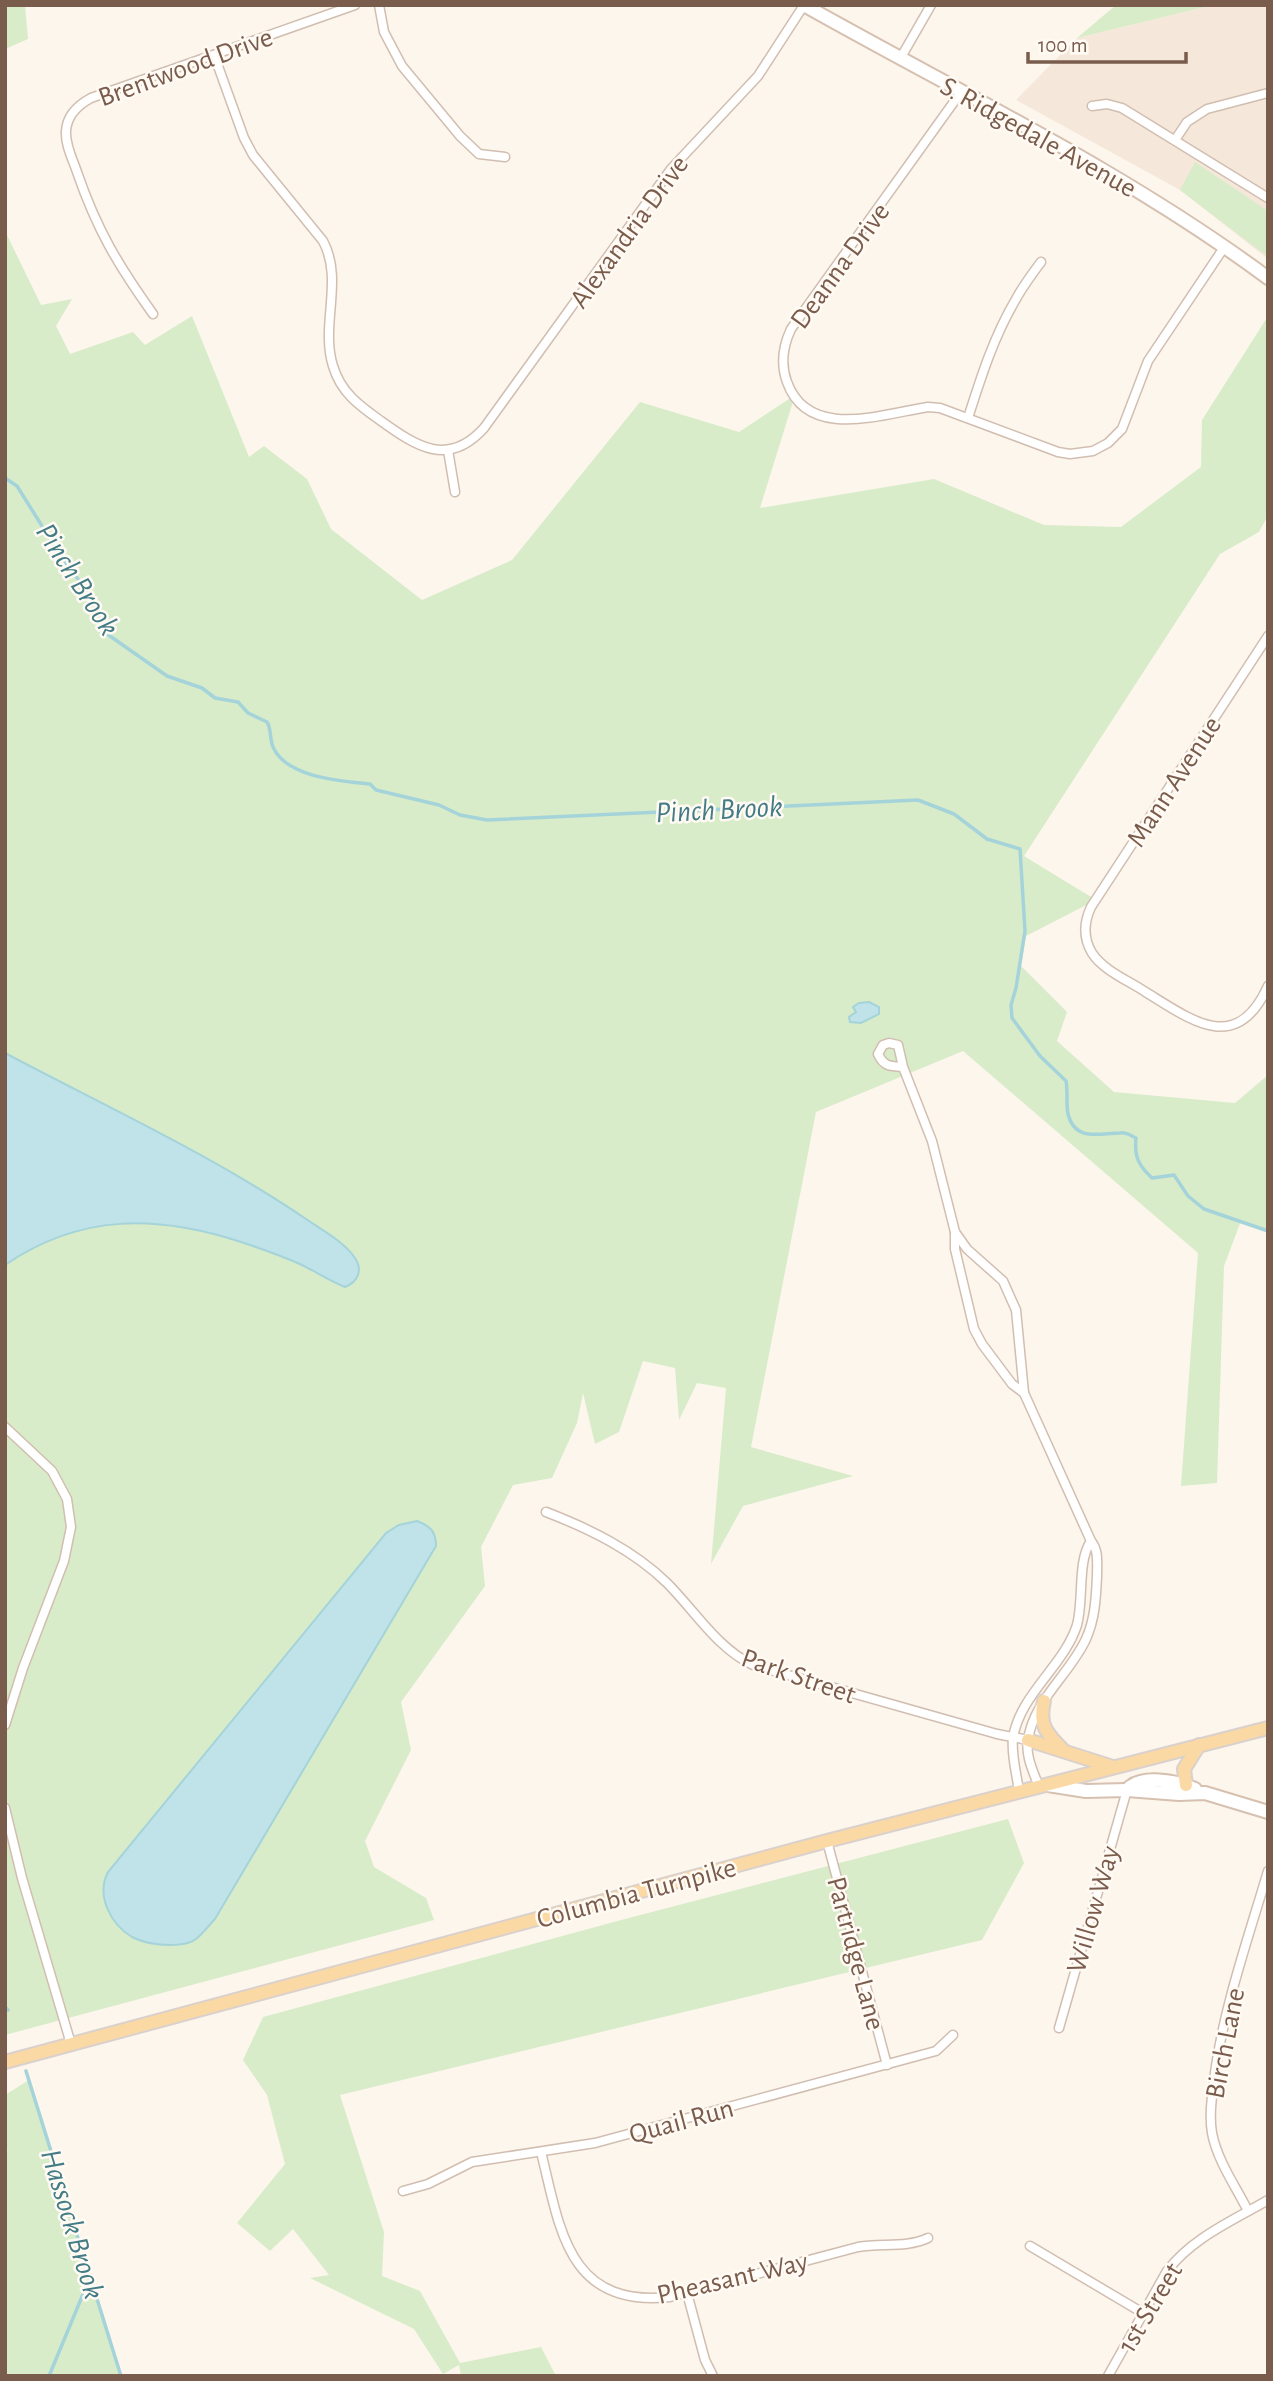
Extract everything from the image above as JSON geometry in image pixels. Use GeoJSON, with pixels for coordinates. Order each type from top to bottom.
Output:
{"type":"FeatureCollection","features":[{"type":"Feature","properties":{"kind":"main road","name":"S. Ridgedale Avenue"},"geometry":{"type":"LineString","coordinates":[[804,5],[1173,211],[1268,278]]}},
{"type":"Feature","properties":{"kind":"main road"},"geometry":{"type":"LineString","coordinates":[[1044,1702],[1042,1722],[1051,1738],[1066,1753]]}},
{"type":"Feature","properties":{"kind":"main road","name":"Columbia Turnpike"},"geometry":{"type":"LineString","coordinates":[[5,2062],[827,1841],[1268,1728]]}},
{"type":"Feature","properties":{"kind":"main road"},"geometry":{"type":"LineString","coordinates":[[1028,1740],[1113,1767]]}},
{"type":"Feature","properties":{"kind":"main road"},"geometry":{"type":"LineString","coordinates":[[1186,1785],[1184,1769],[1199,1745]]}},
{"type":"Feature","properties":{"kind":"main road"},"geometry":{"type":"LineString","coordinates":[[1127,1790],[1137,1781],[1186,1785],[1268,1812]]}},
{"type":"Feature","properties":{"kind":"main road"},"geometry":{"type":"LineString","coordinates":[[1043,1786],[1086,1791],[1205,1793]]}},
{"type":"Feature","properties":{"kind":"street","name":"Brentwood Drive"},"geometry":{"type":"LineString","coordinates":[[153,314],[128,279],[95,223],[67,141],[67,124],[76,108],[90,99],[355,5]]}},
{"type":"Feature","properties":{"kind":"street"},"geometry":{"type":"LineString","coordinates":[[379,5],[384,32],[402,66],[452,126],[480,154],[505,157]]}},
{"type":"Feature","properties":{"kind":"street","name":"Alexandria Drive"},"geometry":{"type":"LineString","coordinates":[[448,450],[470,441],[484,428],[671,169],[758,76],[804,5]]}},
{"type":"Feature","properties":{"kind":"street"},"geometry":{"type":"LineString","coordinates":[[900,59],[931,5]]}},
{"type":"Feature","properties":{"kind":"street"},"geometry":{"type":"LineString","coordinates":[[214,55],[244,138],[253,155],[323,241],[328,251],[333,274],[329,351],[339,381],[352,401],[412,443],[435,450],[448,450],[455,492]]}},
{"type":"Feature","properties":{"kind":"street","name":"Deanna Drive"},"geometry":{"type":"LineString","coordinates":[[961,92],[791,329],[783,351],[783,363],[789,387],[805,408],[824,418],[841,421],[928,407],[948,410],[1058,452],[1082,454],[1108,443],[1124,425],[1148,360],[1225,246]]}},
{"type":"Feature","properties":{"kind":"street"},"geometry":{"type":"LineString","coordinates":[[1175,140],[1187,122],[1207,109],[1268,93]]}},
{"type":"Feature","properties":{"kind":"street"},"geometry":{"type":"LineString","coordinates":[[1092,106],[1107,104],[1122,108],[1268,198]]}},
{"type":"Feature","properties":{"kind":"street"},"geometry":{"type":"LineString","coordinates":[[968,418],[1002,326],[1041,262]]}},
{"type":"Feature","properties":{"kind":"street","name":"Mann Avenue"},"geometry":{"type":"LineString","coordinates":[[1268,636],[1090,907],[1085,929],[1088,946],[1101,964],[1202,1025],[1224,1026],[1246,1017],[1262,999],[1268,986]]}},
{"type":"Feature","properties":{"kind":"street"},"geometry":{"type":"LineString","coordinates":[[903,1068],[932,1141],[955,1232],[955,1249],[974,1329],[1012,1384],[1024,1393]]}},
{"type":"Feature","properties":{"kind":"street"},"geometry":{"type":"LineString","coordinates":[[955,1232],[967,1249],[1003,1282],[1011,1296],[1016,1310],[1024,1393],[1096,1548],[1090,1630],[1078,1653],[1037,1712],[1028,1740],[1027,1751],[1043,1786]]}},
{"type":"Feature","properties":{"kind":"street"},"geometry":{"type":"LineString","coordinates":[[5,1427],[52,1471],[67,1499],[71,1527],[64,1561],[23,1668],[5,1725]]}},
{"type":"Feature","properties":{"kind":"street","name":"Park Street"},"geometry":{"type":"LineString","coordinates":[[546,1512],[603,1538],[657,1574],[740,1659],[753,1665],[1028,1740]]}},
{"type":"Feature","properties":{"kind":"street"},"geometry":{"type":"LineString","coordinates":[[1019,1792],[1013,1738],[1026,1706],[1077,1626],[1085,1549],[1091,1541]]}},
{"type":"Feature","properties":{"kind":"street","name":"Willow Way"},"geometry":{"type":"LineString","coordinates":[[1059,2028],[1127,1790]]}},
{"type":"Feature","properties":{"kind":"street"},"geometry":{"type":"LineString","coordinates":[[5,1808],[22,1878],[71,2044]]}},
{"type":"Feature","properties":{"kind":"street","name":"Partridge Lane"},"geometry":{"type":"LineString","coordinates":[[827,1841],[887,2065]]}},
{"type":"Feature","properties":{"kind":"street","name":"Birch Lane"},"geometry":{"type":"LineString","coordinates":[[1248,2211],[1217,2151],[1212,2134],[1211,2104],[1224,2024],[1268,1871]]}},
{"type":"Feature","properties":{"kind":"street","name":"Quail Run"},"geometry":{"type":"LineString","coordinates":[[403,2191],[428,2184],[472,2162],[595,2143],[887,2065],[936,2051],[953,2035]]}},
{"type":"Feature","properties":{"kind":"street","name":"Pheasant Way"},"geometry":{"type":"LineString","coordinates":[[541,2152],[561,2235],[568,2250],[585,2273],[609,2289],[644,2298],[670,2298],[858,2247],[877,2244],[914,2245],[929,2238]]}},
{"type":"Feature","properties":{"kind":"street","name":"1st Street"},"geometry":{"type":"LineString","coordinates":[[1108,2376],[1167,2271],[1186,2249],[1268,2200]]}},
{"type":"Feature","properties":{"kind":"street"},"geometry":{"type":"LineString","coordinates":[[1030,2246],[1143,2313]]}},
{"type":"Feature","properties":{"kind":"street"},"geometry":{"type":"LineString","coordinates":[[687,2293],[705,2360],[713,2376]]}},
{"type":"Feature","properties":{"kind":"shaded area"},"geometry":{"type":"Polygon","coordinates":[[[1213,5],[1268,5],[1268,259],[1180,190],[1016,100],[1077,38],[1213,5]]]}},
{"type":"Feature","properties":{"kind":"green space"},"geometry":{"type":"Polygon","coordinates":[[[5,5],[25,5],[28,39],[5,49],[5,5]]]}},
{"type":"Feature","properties":{"kind":"green space"},"geometry":{"type":"Polygon","coordinates":[[[1116,5],[1213,5],[1077,38],[1116,5]]]}},
{"type":"Feature","properties":{"kind":"green space"},"geometry":{"type":"Polygon","coordinates":[[[1195,162],[1268,211],[1268,257],[1180,190],[1195,162]]]}},
{"type":"Feature","properties":{"kind":"green space"},"geometry":{"type":"Polygon","coordinates":[[[5,231],[41,305],[72,299],[56,326],[70,354],[133,332],[145,345],[192,316],[249,457],[264,446],[307,479],[331,529],[422,600],[512,560],[640,402],[739,432],[795,395],[760,508],[934,479],[1044,525],[1121,527],[1201,467],[1202,420],[1268,316],[1268,515],[1259,532],[1220,554],[1024,856],[1096,900],[1026,936],[1021,966],[1067,1012],[1057,1041],[1114,1092],[1235,1103],[1268,1075],[1268,1232],[1241,1221],[1224,1266],[1217,1483],[1181,1486],[1198,1253],[963,1051],[816,1112],[751,1447],[853,1476],[743,1506],[711,1564],[726,1388],[697,1383],[679,1420],[675,1368],[643,1361],[619,1432],[595,1444],[583,1393],[577,1423],[552,1478],[513,1485],[481,1547],[485,1586],[401,1702],[411,1750],[365,1841],[374,1867],[426,1898],[434,1920],[5,2035],[5,231]]]}},
{"type":"Feature","properties":{"kind":"green space"},"geometry":{"type":"Polygon","coordinates":[[[1008,1819],[1024,1863],[982,1940],[340,2095],[384,2232],[382,2276],[420,2291],[460,2363],[541,2347],[556,2376],[461,2376],[459,2365],[443,2374],[414,2329],[310,2278],[329,2275],[293,2229],[270,2251],[237,2223],[285,2164],[267,2095],[243,2060],[263,2017],[1008,1819]]]}},
{"type":"Feature","properties":{"kind":"green space"},"geometry":{"type":"Polygon","coordinates":[[[29,2080],[120,2376],[5,2376],[5,2152],[8,2151],[5,2148],[5,2095],[29,2080]]]}},
{"type":"Feature","properties":{"kind":"water"},"geometry":{"type":"Polygon","coordinates":[[[869,1002],[879,1007],[879,1014],[861,1023],[850,1022],[849,1017],[856,1012],[853,1007],[869,1002]]]}},
{"type":"Feature","properties":{"kind":"water"},"geometry":{"type":"Polygon","coordinates":[[[5,1053],[160,1133],[273,1197],[346,1247],[359,1267],[356,1279],[345,1287],[294,1262],[241,1242],[210,1233],[149,1224],[91,1228],[62,1236],[5,1265],[5,1053]]]}},
{"type":"Feature","properties":{"kind":"water"},"geometry":{"type":"Polygon","coordinates":[[[417,1521],[431,1530],[436,1546],[215,1919],[199,1937],[184,1944],[155,1944],[132,1937],[117,1925],[107,1908],[104,1890],[108,1872],[386,1533],[399,1525],[417,1521]]]}},
{"type":"Feature","properties":{"kind":"waterway","name":"Pinch Brook"},"geometry":{"type":"LineString","coordinates":[[5,478],[17,486],[62,558],[87,591],[107,634],[167,676],[202,688],[215,698],[238,702],[248,713],[267,722],[274,749],[281,759],[304,772],[370,784],[376,790],[439,805],[460,815],[487,820],[918,800],[954,814],[987,839],[1020,849],[1025,931],[1011,1005],[1012,1018],[1040,1056],[1066,1081],[1067,1110],[1071,1123],[1076,1129],[1089,1134],[1124,1133],[1136,1138],[1138,1161],[1152,1178],[1174,1175],[1188,1196],[1204,1209],[1268,1231]]}},
{"type":"Feature","properties":{"kind":"waterway","name":"Hassock Brook"},"geometry":{"type":"LineString","coordinates":[[5,2007],[8,2010]]}},
{"type":"Feature","properties":{"kind":"waterway","name":"Hassock Brook"},"geometry":{"type":"LineString","coordinates":[[26,2071],[121,2376]]}},
{"type":"Feature","properties":{"kind":"waterway"},"geometry":{"type":"LineString","coordinates":[[49,2376],[91,2275]]}}]}
